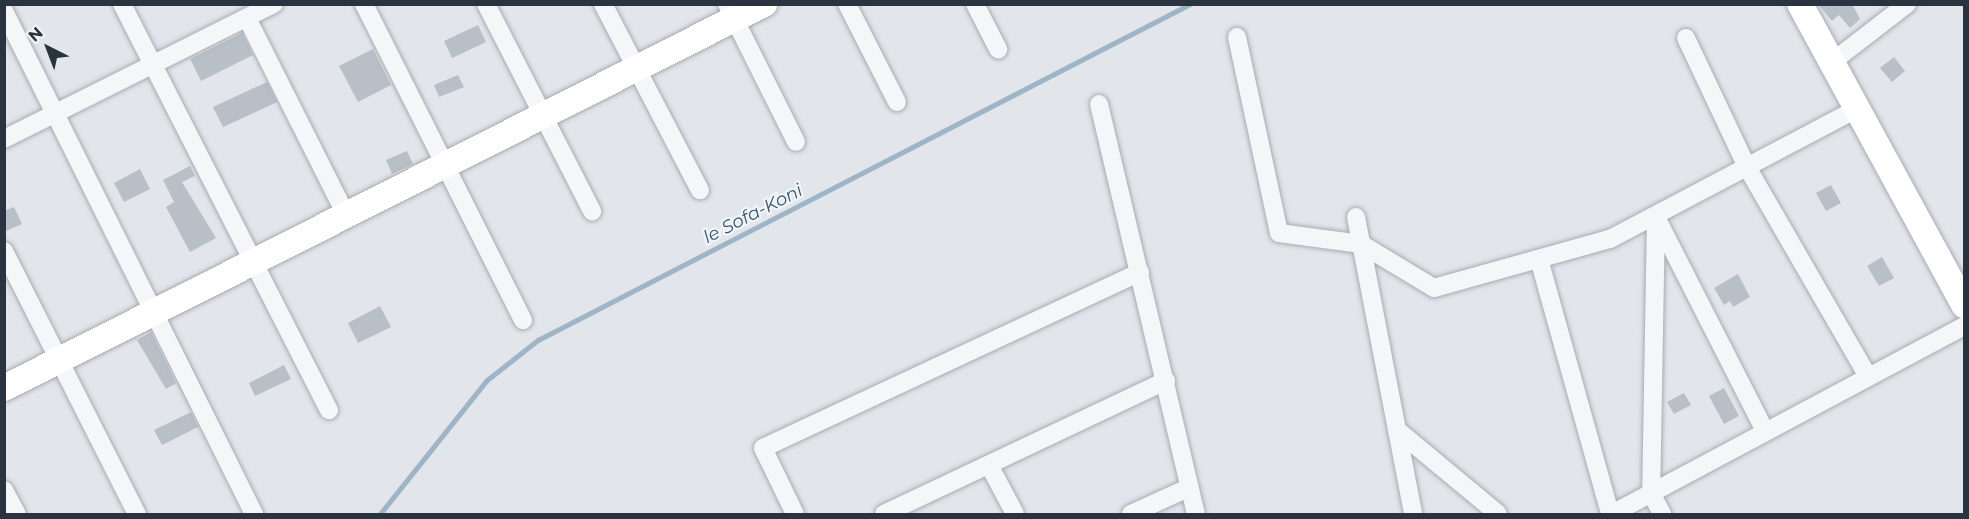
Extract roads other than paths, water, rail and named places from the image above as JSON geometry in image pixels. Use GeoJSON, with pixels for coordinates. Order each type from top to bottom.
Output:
{"type":"FeatureCollection","features":[{"type":"Feature","properties":{"kind":"street"},"geometry":{"type":"LineString","coordinates":[[122,4],[329,410]]}},
{"type":"Feature","properties":{"kind":"street"},"geometry":{"type":"LineString","coordinates":[[4,139],[274,4]]}},
{"type":"Feature","properties":{"kind":"street"},"geometry":{"type":"LineString","coordinates":[[364,4],[523,320]]}},
{"type":"Feature","properties":{"kind":"street"},"geometry":{"type":"LineString","coordinates":[[486,4],[592,211]]}},
{"type":"Feature","properties":{"kind":"street"},"geometry":{"type":"LineString","coordinates":[[603,4],[700,190]]}},
{"type":"Feature","properties":{"kind":"street"},"geometry":{"type":"LineString","coordinates":[[4,388],[635,69],[730,12],[764,4]]}},
{"type":"Feature","properties":{"kind":"street"},"geometry":{"type":"LineString","coordinates":[[847,4],[897,102]]}},
{"type":"Feature","properties":{"kind":"street"},"geometry":{"type":"LineString","coordinates":[[975,4],[998,49]]}},
{"type":"Feature","properties":{"kind":"street"},"geometry":{"type":"LineString","coordinates":[[1800,4],[1965,304]]}},
{"type":"Feature","properties":{"kind":"street"},"geometry":{"type":"LineString","coordinates":[[1832,62],[1907,4]]}},
{"type":"Feature","properties":{"kind":"street"},"geometry":{"type":"LineString","coordinates":[[4,11],[254,514]]}},
{"type":"Feature","properties":{"kind":"street"},"geometry":{"type":"LineString","coordinates":[[730,12],[796,142]]}},
{"type":"Feature","properties":{"kind":"street"},"geometry":{"type":"LineString","coordinates":[[247,18],[346,216]]}},
{"type":"Feature","properties":{"kind":"street"},"geometry":{"type":"LineString","coordinates":[[1237,38],[1279,233],[1361,244],[1434,288],[1610,240],[1857,109]]}},
{"type":"Feature","properties":{"kind":"street"},"geometry":{"type":"LineString","coordinates":[[1686,38],[1748,167],[1868,377]]}},
{"type":"Feature","properties":{"kind":"street"},"geometry":{"type":"LineString","coordinates":[[1098,104],[1196,514]]}},
{"type":"Feature","properties":{"kind":"street"},"geometry":{"type":"LineString","coordinates":[[1656,216],[1765,431]]}},
{"type":"Feature","properties":{"kind":"street"},"geometry":{"type":"LineString","coordinates":[[1656,216],[1651,493],[1662,514]]}},
{"type":"Feature","properties":{"kind":"street"},"geometry":{"type":"LineString","coordinates":[[1356,217],[1413,514]]}},
{"type":"Feature","properties":{"kind":"street"},"geometry":{"type":"LineString","coordinates":[[4,251],[137,514]]}},
{"type":"Feature","properties":{"kind":"street"},"geometry":{"type":"LineString","coordinates":[[1539,259],[1611,514],[1965,326]]}},
{"type":"Feature","properties":{"kind":"street"},"geometry":{"type":"LineString","coordinates":[[795,514],[763,448],[1140,272]]}},
{"type":"Feature","properties":{"kind":"street"},"geometry":{"type":"LineString","coordinates":[[884,514],[1166,381]]}},
{"type":"Feature","properties":{"kind":"street"},"geometry":{"type":"LineString","coordinates":[[1397,430],[1498,514]]}},
{"type":"Feature","properties":{"kind":"street"},"geometry":{"type":"LineString","coordinates":[[989,465],[1015,514]]}},
{"type":"Feature","properties":{"kind":"street"},"geometry":{"type":"LineString","coordinates":[[1131,514],[1188,488]]}},
{"type":"Feature","properties":{"kind":"street"},"geometry":{"type":"LineString","coordinates":[[4,490],[17,514]]}},
{"type":"Feature","properties":{"kind":"waterway","name":"le Sofa-Koni"},"geometry":{"type":"LineString","coordinates":[[380,514],[487,380],[538,340],[1190,4]]}}]}
